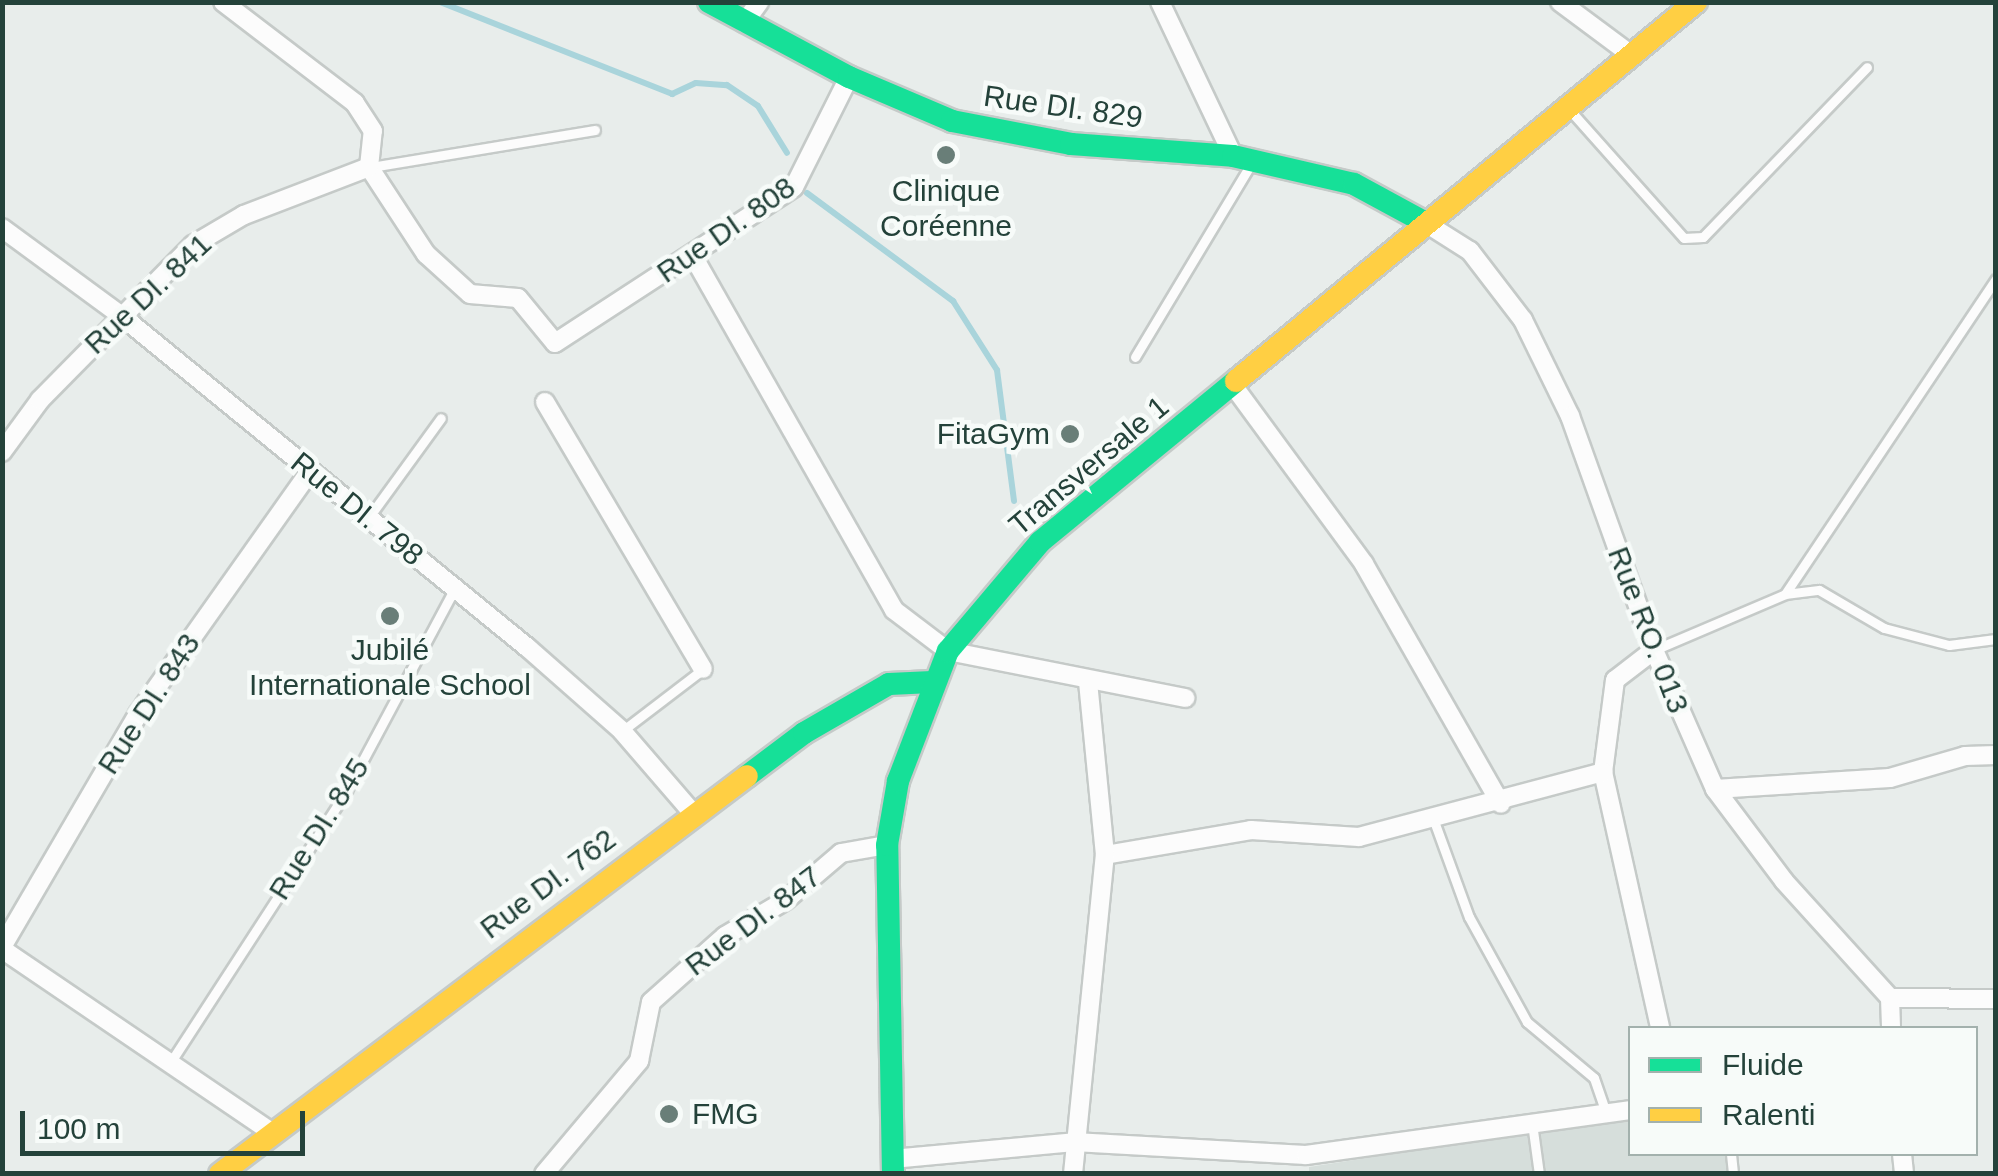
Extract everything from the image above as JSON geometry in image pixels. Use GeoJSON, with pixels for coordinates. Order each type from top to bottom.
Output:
{"type":"FeatureCollection","features":[{"type":"Feature","properties":{"kind":"street"},"geometry":{"type":"LineString","coordinates":[[223,2],[355,103],[374,131],[372,160]]}},
{"type":"Feature","properties":{"kind":"street","name":"Rue DI. 829"},"geometry":{"type":"LineString","coordinates":[[708,2],[849,77],[952,121],[1071,144],[1243,158],[1354,184],[1424,222]]}},
{"type":"Feature","properties":{"kind":"street"},"geometry":{"type":"LineString","coordinates":[[744,23],[759,2]]}},
{"type":"Feature","properties":{"kind":"street"},"geometry":{"type":"LineString","coordinates":[[1160,2],[1243,158]]}},
{"type":"Feature","properties":{"kind":"street"},"geometry":{"type":"LineString","coordinates":[[1560,2],[1630,54]]}},
{"type":"Feature","properties":{"kind":"street","name":"Transversale 1"},"geometry":{"type":"LineString","coordinates":[[893,1166],[887,845],[898,781],[932,682],[948,651],[1040,542],[1424,222],[1696,2]]}},
{"type":"Feature","properties":{"kind":"street","name":"Rue DI. 808"},"geometry":{"type":"LineString","coordinates":[[372,160],[426,254],[470,294],[518,298],[556,342],[694,256],[794,187],[849,77]]}},
{"type":"Feature","properties":{"kind":"street","name":"Rue DI. 841"},"geometry":{"type":"LineString","coordinates":[[2,452],[120,314],[193,245],[244,215],[372,160]]}},
{"type":"Feature","properties":{"kind":"street","name":"Rue RO. 013"},"geometry":{"type":"LineString","coordinates":[[1424,222],[1470,251],[1523,320],[1570,416],[1654,650],[1715,789],[1784,882],[1890,998]]}},
{"type":"Feature","properties":{"kind":"street","name":"Rue DI. 798"},"geometry":{"type":"LineString","coordinates":[[6,237],[120,314],[454,588],[622,731],[692,812]]}},
{"type":"Feature","properties":{"kind":"street"},"geometry":{"type":"LineString","coordinates":[[694,256],[894,610],[948,651],[1088,683],[1186,698]]}},
{"type":"Feature","properties":{"kind":"street"},"geometry":{"type":"LineString","coordinates":[[1232,384],[1364,564],[1501,804]]}},
{"type":"Feature","properties":{"kind":"street"},"geometry":{"type":"LineString","coordinates":[[545,402],[703,668]]}},
{"type":"Feature","properties":{"kind":"street","name":"Rue DI. 843"},"geometry":{"type":"LineString","coordinates":[[2,948],[138,714],[310,471]]}},
{"type":"Feature","properties":{"kind":"street"},"geometry":{"type":"LineString","coordinates":[[1654,650],[1615,680],[1604,772],[1660,1026]]}},
{"type":"Feature","properties":{"kind":"street","name":"Rue DI. 762"},"geometry":{"type":"LineString","coordinates":[[220,1174],[692,812],[804,732],[888,684],[932,682]]}},
{"type":"Feature","properties":{"kind":"street"},"geometry":{"type":"LineString","coordinates":[[1073,1174],[1105,855],[1088,683]]}},
{"type":"Feature","properties":{"kind":"street"},"geometry":{"type":"LineString","coordinates":[[1715,789],[1890,778],[1964,756],[1996,754]]}},
{"type":"Feature","properties":{"kind":"street"},"geometry":{"type":"LineString","coordinates":[[1105,855],[1250,830],[1360,837],[1501,804],[1604,772]]}},
{"type":"Feature","properties":{"kind":"street","name":"Rue DI. 847"},"geometry":{"type":"LineString","coordinates":[[544,1174],[639,1061],[652,1002],[725,936],[786,900],[840,853],[887,845]]}},
{"type":"Feature","properties":{"kind":"street"},"geometry":{"type":"LineString","coordinates":[[2,948],[272,1132]]}},
{"type":"Feature","properties":{"kind":"street"},"geometry":{"type":"LineString","coordinates":[[1891,1026],[1890,998],[1996,999]]}},
{"type":"Feature","properties":{"kind":"street"},"geometry":{"type":"LineString","coordinates":[[893,1166],[1074,1142],[1305,1164],[1532,1123],[1628,1110]]}},
{"type":"Feature","properties":{"kind":"lane"},"geometry":{"type":"LineString","coordinates":[[1566,106],[1684,238],[1703,237],[1867,67]]}},
{"type":"Feature","properties":{"kind":"lane"},"geometry":{"type":"LineString","coordinates":[[372,160],[595,130]]}},
{"type":"Feature","properties":{"kind":"lane"},"geometry":{"type":"LineString","coordinates":[[1136,357],[1243,158]]}},
{"type":"Feature","properties":{"kind":"lane"},"geometry":{"type":"LineString","coordinates":[[1786,594],[1996,279]]}},
{"type":"Feature","properties":{"kind":"lane"},"geometry":{"type":"LineString","coordinates":[[368,518],[441,418]]}},
{"type":"Feature","properties":{"kind":"lane","name":"Rue DI. 845"},"geometry":{"type":"LineString","coordinates":[[170,1063],[347,790],[454,588]]}},
{"type":"Feature","properties":{"kind":"lane"},"geometry":{"type":"LineString","coordinates":[[1654,650],[1786,594],[1819,590],[1884,628],[1948,644],[1996,640]]}},
{"type":"Feature","properties":{"kind":"lane"},"geometry":{"type":"LineString","coordinates":[[622,731],[703,668]]}},
{"type":"Feature","properties":{"kind":"lane"},"geometry":{"type":"LineString","coordinates":[[1434,821],[1469,917],[1528,1022],[1594,1078],[1606,1113]]}},
{"type":"Feature","properties":{"kind":"lane"},"geometry":{"type":"LineString","coordinates":[[1532,1123],[1539,1174]]}},
{"type":"Feature","properties":{"kind":"shaded area"},"geometry":{"type":"Polygon","coordinates":[[[1628,1117],[1628,1156],[1734,1156],[1736,1174],[1309,1174],[1309,1167],[1628,1117]]]}},
{"type":"Feature","properties":{"kind":"waterway"},"geometry":{"type":"LineString","coordinates":[[440,2],[672,94],[696,83],[727,85],[758,106],[787,153]]}},
{"type":"Feature","properties":{"kind":"waterway"},"geometry":{"type":"LineString","coordinates":[[807,193],[953,301],[997,370],[1014,501]]}},
{"type":"Feature","properties":{"kind":"traffic: fast"},"geometry":{"type":"LineString","coordinates":[[709,2],[849,77],[952,121],[1071,144],[1233,156],[1354,184],[1424,222]]}},
{"type":"Feature","properties":{"kind":"traffic: fast"},"geometry":{"type":"LineString","coordinates":[[893,1174],[887,845],[898,781],[948,651],[1040,542],[1236,381]]}},
{"type":"Feature","properties":{"kind":"traffic: fast"},"geometry":{"type":"LineString","coordinates":[[747,776],[804,733],[889,684],[932,682]]}},
{"type":"Feature","properties":{"kind":"traffic: slow"},"geometry":{"type":"LineString","coordinates":[[1236,381],[1696,2]]}},
{"type":"Feature","properties":{"kind":"traffic: slow"},"geometry":{"type":"LineString","coordinates":[[220,1174],[747,776]]}},
{"type":"Feature","properties":{"kind":"place","name":"Clinique Coréenne"},"geometry":{"type":"Point","coordinates":[946,155]}},
{"type":"Feature","properties":{"kind":"place","name":"FitaGym"},"geometry":{"type":"Point","coordinates":[1070,434]}},
{"type":"Feature","properties":{"kind":"place","name":"Jubilé Internationale School"},"geometry":{"type":"Point","coordinates":[390,616]}},
{"type":"Feature","properties":{"kind":"place","name":"FMG"},"geometry":{"type":"Point","coordinates":[669,1114]}}]}
